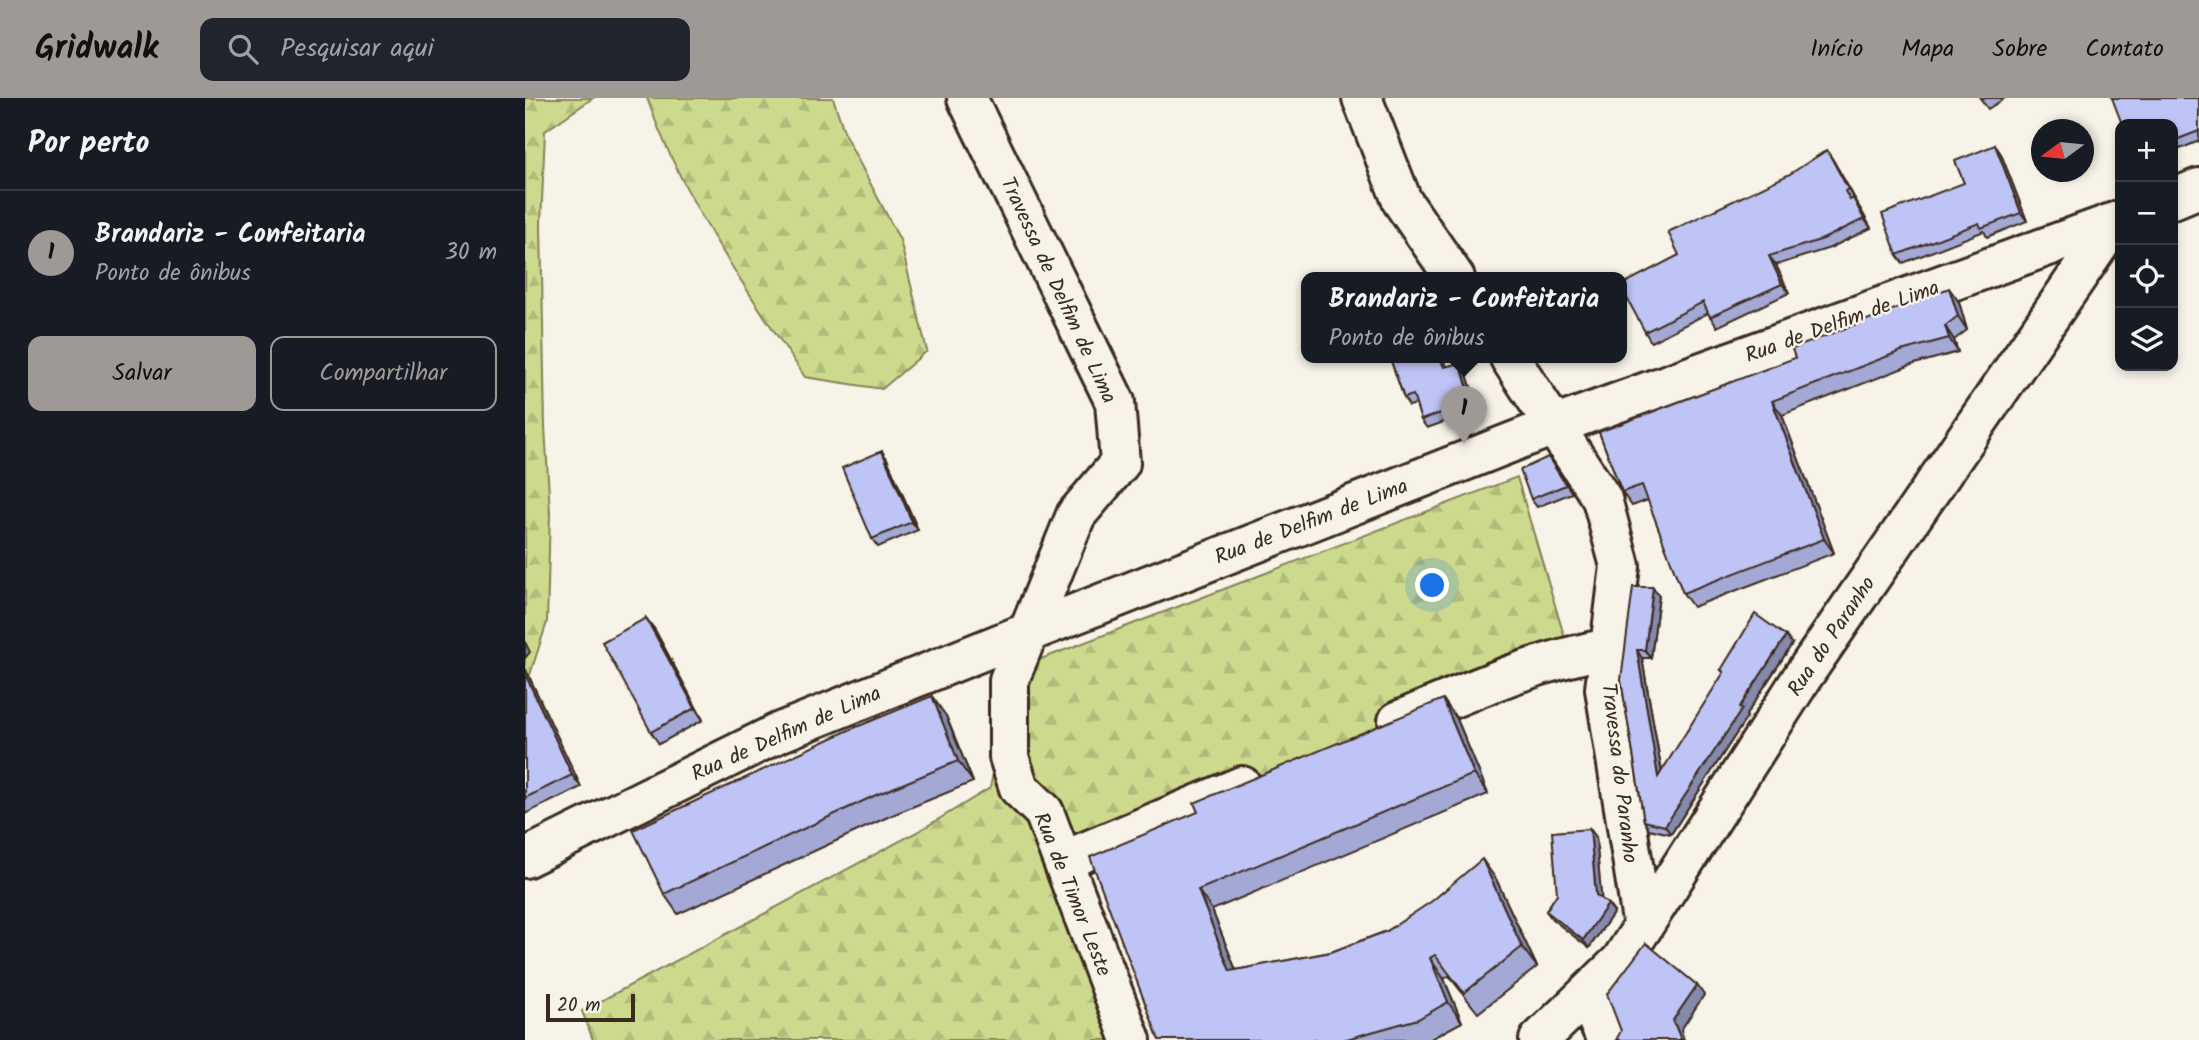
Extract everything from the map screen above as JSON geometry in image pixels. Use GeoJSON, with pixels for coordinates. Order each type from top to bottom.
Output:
{"type":"FeatureCollection","features":[{"type":"Feature","properties":{"kind":"street","name":"Travessa de Delfim de Lima"},"geometry":{"type":"LineString","coordinates":[[967,98],[1115,402],[1120,463],[1076,515],[1029,632]]}},
{"type":"Feature","properties":{"kind":"street"},"geometry":{"type":"LineString","coordinates":[[1362,98],[1402,201],[1451,272]]}},
{"type":"Feature","properties":{"kind":"street"},"geometry":{"type":"LineString","coordinates":[[2178,197],[2199,188]]}},
{"type":"Feature","properties":{"kind":"street","name":"Rua de Delfim de Lima"},"geometry":{"type":"LineString","coordinates":[[525,858],[778,733],[1029,632],[1556,425],[2115,223]]}},
{"type":"Feature","properties":{"kind":"street","name":"Rua do Paranho"},"geometry":{"type":"LineString","coordinates":[[1539,1040],[1621,961],[1803,676],[2115,225]]}},
{"type":"Feature","properties":{"kind":"street","name":"Travessa do Paranho"},"geometry":{"type":"LineString","coordinates":[[1513,363],[1602,499],[1620,566],[1605,689],[1643,927]]}},
{"type":"Feature","properties":{"kind":"street","name":"Rua de Timor Leste"},"geometry":{"type":"LineString","coordinates":[[1029,632],[1009,680],[1009,757],[1019,788],[1044,812],[1131,1040]]}},
{"type":"Feature","properties":{"kind":"street"},"geometry":{"type":"LineString","coordinates":[[1362,736],[1523,668],[1569,655],[1609,648]]}},
{"type":"Feature","properties":{"kind":"street"},"geometry":{"type":"LineString","coordinates":[[1063,861],[1273,773]]}},
{"type":"Feature","properties":{"kind":"street"},"geometry":{"type":"LineString","coordinates":[[1586,995],[1607,1040]]}},
{"type":"Feature","properties":{"kind":"green space"},"geometry":{"type":"Polygon","coordinates":[[[525,98],[593,98],[545,131],[541,224],[545,426],[550,513],[547,622],[529,678],[525,681],[525,98]]]}},
{"type":"Feature","properties":{"kind":"green space"},"geometry":{"type":"Polygon","coordinates":[[[647,98],[833,98],[846,137],[900,240],[927,351],[882,389],[805,377],[697,208],[678,172],[647,98]]]}},
{"type":"Feature","properties":{"kind":"green space"},"geometry":{"type":"Polygon","coordinates":[[[1517,477],[1568,649],[1257,785],[1059,856],[1112,1040],[593,1040],[582,1011],[919,831],[990,788],[1015,669],[1517,477]]]}},
{"type":"Feature","properties":{"kind":"building"},"geometry":{"type":"Polygon","coordinates":[[[2112,98],[2199,98],[2199,131],[2178,139],[2178,119],[2120,119],[2112,98]]]}},
{"type":"Feature","properties":{"kind":"building"},"geometry":{"type":"Polygon","coordinates":[[[1995,145],[2021,213],[1981,228],[1979,223],[1897,255],[1882,214],[1964,183],[1955,161],[1995,145]]]}},
{"type":"Feature","properties":{"kind":"building"},"geometry":{"type":"Polygon","coordinates":[[[1827,150],[1848,189],[1845,191],[1850,200],[1853,198],[1864,219],[1823,239],[1769,256],[1782,284],[1710,317],[1703,302],[1645,332],[1627,298],[1627,282],[1679,255],[1668,232],[1790,174],[1827,150]]]}},
{"type":"Feature","properties":{"kind":"building"},"geometry":{"type":"Polygon","coordinates":[[[1949,288],[1958,316],[1945,326],[1949,338],[1901,351],[1772,401],[1824,539],[1683,593],[1642,485],[1622,492],[1599,432],[1795,358],[1792,349],[1949,288]]]}},
{"type":"Feature","properties":{"kind":"building"},"geometry":{"type":"Polygon","coordinates":[[[1392,363],[1442,363],[1444,367],[1460,363],[1472,402],[1421,420],[1413,395],[1404,398],[1392,363]]]}},
{"type":"Feature","properties":{"kind":"building"},"geometry":{"type":"Polygon","coordinates":[[[882,451],[912,522],[872,539],[842,468],[882,451]]]}},
{"type":"Feature","properties":{"kind":"building"},"geometry":{"type":"Polygon","coordinates":[[[1548,457],[1566,485],[1531,499],[1520,470],[1548,457]]]}},
{"type":"Feature","properties":{"kind":"building"},"geometry":{"type":"Polygon","coordinates":[[[1633,587],[1653,587],[1645,650],[1637,650],[1658,777],[1724,672],[1721,670],[1755,614],[1786,636],[1665,826],[1644,821],[1621,680],[1633,587]]]}},
{"type":"Feature","properties":{"kind":"building"},"geometry":{"type":"Polygon","coordinates":[[[646,618],[695,708],[651,732],[602,642],[646,618]]]}},
{"type":"Feature","properties":{"kind":"building"},"geometry":{"type":"Polygon","coordinates":[[[525,674],[572,775],[525,798],[525,674]]]}},
{"type":"Feature","properties":{"kind":"building"},"geometry":{"type":"Polygon","coordinates":[[[932,696],[958,761],[876,795],[664,894],[633,830],[849,730],[932,696]]]}},
{"type":"Feature","properties":{"kind":"building"},"geometry":{"type":"Polygon","coordinates":[[[1443,699],[1474,774],[1198,890],[1230,971],[1331,952],[1387,931],[1432,901],[1482,859],[1522,947],[1464,993],[1435,955],[1430,958],[1448,1002],[1418,1019],[1343,1040],[1159,1040],[1090,857],[1198,812],[1194,803],[1443,699]]]}},
{"type":"Feature","properties":{"kind":"building"},"geometry":{"type":"Polygon","coordinates":[[[1590,829],[1596,895],[1608,904],[1583,940],[1546,911],[1557,894],[1552,832],[1590,829]]]}},
{"type":"Feature","properties":{"kind":"building"},"geometry":{"type":"Polygon","coordinates":[[[1646,943],[1697,985],[1673,1020],[1681,1040],[1616,1040],[1621,1031],[1607,994],[1646,943]]]}},
{"type":"Feature","properties":{"kind":"place","name":"Brandariz - Confeitaria"},"geometry":{"type":"Point","coordinates":[1464,444]}}]}
